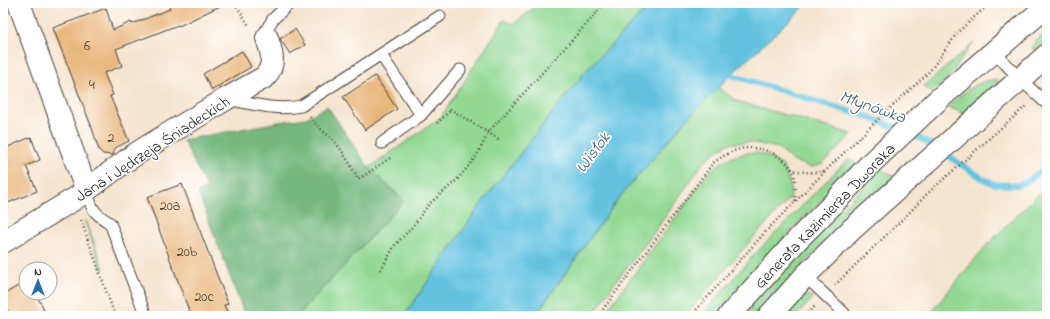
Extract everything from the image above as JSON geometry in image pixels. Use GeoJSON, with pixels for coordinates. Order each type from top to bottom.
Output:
{"type":"FeatureCollection","features":[{"type":"Feature","properties":{"kind":"main road"},"geometry":{"type":"LineString","coordinates":[[19,3],[86,190]]}},
{"type":"Feature","properties":{"kind":"main road","name":"Generała Kazimierza Dworaka"},"geometry":{"type":"LineString","coordinates":[[729,316],[799,238],[872,162],[940,98],[1047,6]]}},
{"type":"Feature","properties":{"kind":"main road","name":"Jana i Jędrzeja Śniadeckich"},"geometry":{"type":"LineString","coordinates":[[3,242],[76,198],[139,152],[265,77],[269,72],[273,57],[267,38]]}},
{"type":"Feature","properties":{"kind":"main road","name":"Generała Kazimierza Dworaka"},"geometry":{"type":"LineString","coordinates":[[769,316],[805,276],[851,230],[1047,55]]}},
{"type":"Feature","properties":{"kind":"lane"},"geometry":{"type":"LineString","coordinates":[[267,38],[265,32],[273,19],[290,3]]}},
{"type":"Feature","properties":{"kind":"lane"},"geometry":{"type":"LineString","coordinates":[[226,99],[276,108],[301,106],[440,16]]}},
{"type":"Feature","properties":{"kind":"lane"},"geometry":{"type":"LineString","coordinates":[[994,52],[1047,104]]}},
{"type":"Feature","properties":{"kind":"lane"},"geometry":{"type":"LineString","coordinates":[[381,55],[421,115]]}},
{"type":"Feature","properties":{"kind":"lane"},"geometry":{"type":"LineString","coordinates":[[382,143],[421,115],[460,70]]}},
{"type":"Feature","properties":{"kind":"lane"},"geometry":{"type":"LineString","coordinates":[[86,190],[90,205],[97,215],[110,223],[146,316]]}},
{"type":"Feature","properties":{"kind":"lane"},"geometry":{"type":"LineString","coordinates":[[805,276],[844,314]]}},
{"type":"Feature","properties":{"kind":"path"},"geometry":{"type":"LineString","coordinates":[[235,3],[253,32],[267,38]]}},
{"type":"Feature","properties":{"kind":"path"},"geometry":{"type":"LineString","coordinates":[[381,270],[395,245],[413,226],[429,204],[457,180],[475,158],[488,132],[600,9],[602,3]]}},
{"type":"Feature","properties":{"kind":"path"},"geometry":{"type":"LineString","coordinates":[[691,316],[738,262],[795,202],[933,68],[957,33],[990,3]]}},
{"type":"Feature","properties":{"kind":"path"},"geometry":{"type":"LineString","coordinates":[[805,316],[825,294],[927,194],[1038,96]]}},
{"type":"Feature","properties":{"kind":"path"},"geometry":{"type":"LineString","coordinates":[[451,110],[500,140]]}},
{"type":"Feature","properties":{"kind":"path"},"geometry":{"type":"LineString","coordinates":[[598,316],[713,163],[730,152],[739,149],[761,149],[772,153],[783,160],[791,168],[800,172],[809,173],[826,171]]}},
{"type":"Feature","properties":{"kind":"path"},"geometry":{"type":"LineString","coordinates":[[791,168],[796,186],[795,202]]}},
{"type":"Feature","properties":{"kind":"path"},"geometry":{"type":"LineString","coordinates":[[80,218],[115,316]]}},
{"type":"Feature","properties":{"kind":"green space"},"geometry":{"type":"Polygon","coordinates":[[[540,3],[652,3],[584,73],[484,200],[404,316],[297,316],[404,201],[369,168],[441,117],[504,20],[513,24],[540,3]]]}},
{"type":"Feature","properties":{"kind":"green space"},"geometry":{"type":"Polygon","coordinates":[[[1047,31],[1047,41],[1035,50],[1032,48],[1038,39],[1047,31]]]}},
{"type":"Feature","properties":{"kind":"green space"},"geometry":{"type":"Polygon","coordinates":[[[974,43],[948,78],[932,92],[923,87],[974,43]]]}},
{"type":"Feature","properties":{"kind":"green space"},"geometry":{"type":"Polygon","coordinates":[[[989,80],[996,80],[998,81],[998,84],[965,114],[948,107],[967,90],[977,84],[989,80]]]}},
{"type":"Feature","properties":{"kind":"green space"},"geometry":{"type":"Polygon","coordinates":[[[718,87],[736,101],[852,134],[822,164],[811,167],[793,161],[778,148],[749,142],[727,144],[703,163],[651,237],[616,281],[592,316],[535,316],[618,199],[686,120],[718,87]]]}},
{"type":"Feature","properties":{"kind":"green space"},"geometry":{"type":"Polygon","coordinates":[[[327,106],[369,168],[404,201],[297,316],[245,316],[198,192],[207,188],[183,140],[306,118],[327,106]]]}},
{"type":"Feature","properties":{"kind":"green space"},"geometry":{"type":"Polygon","coordinates":[[[746,153],[759,153],[769,157],[783,166],[790,184],[791,197],[685,316],[603,316],[709,172],[726,160],[746,153]]]}},
{"type":"Feature","properties":{"kind":"green space"},"geometry":{"type":"Polygon","coordinates":[[[848,159],[856,163],[803,218],[715,316],[701,316],[753,256],[848,159]]]}},
{"type":"Feature","properties":{"kind":"green space"},"geometry":{"type":"Polygon","coordinates":[[[881,169],[894,176],[786,281],[755,316],[742,316],[836,214],[881,169]]]}},
{"type":"Feature","properties":{"kind":"green space"},"geometry":{"type":"Polygon","coordinates":[[[1047,189],[1047,316],[928,316],[985,247],[1035,197],[1047,189]]]}},
{"type":"Feature","properties":{"kind":"green space"},"geometry":{"type":"Polygon","coordinates":[[[84,219],[87,223],[104,269],[102,270],[84,219]]]}},
{"type":"Feature","properties":{"kind":"green space"},"geometry":{"type":"Polygon","coordinates":[[[801,297],[814,297],[796,316],[782,316],[801,297]]]}},
{"type":"Feature","properties":{"kind":"water","name":"Wisłok"},"geometry":{"type":"Polygon","coordinates":[[[652,3],[808,3],[731,75],[686,120],[618,199],[535,316],[404,316],[484,200],[584,73],[652,3]]]}},
{"type":"Feature","properties":{"kind":"building"},"geometry":{"type":"Polygon","coordinates":[[[167,3],[226,3],[179,26],[178,25],[116,49],[122,66],[104,73],[113,95],[110,96],[129,141],[115,148],[113,155],[103,154],[99,150],[92,128],[53,28],[106,8],[113,30],[131,22],[132,24],[170,9],[167,3]]]}},
{"type":"Feature","properties":{"kind":"building"},"geometry":{"type":"Polygon","coordinates":[[[295,29],[305,45],[290,54],[280,39],[295,29]]]}},
{"type":"Feature","properties":{"kind":"building"},"geometry":{"type":"Polygon","coordinates":[[[242,51],[251,67],[212,90],[203,74],[242,51]]]}},
{"type":"Feature","properties":{"kind":"building"},"geometry":{"type":"Polygon","coordinates":[[[375,76],[397,109],[365,130],[343,97],[375,76]]]}},
{"type":"Feature","properties":{"kind":"building"},"geometry":{"type":"Polygon","coordinates":[[[31,137],[40,160],[26,166],[37,191],[3,205],[3,149],[31,137]]]}},
{"type":"Feature","properties":{"kind":"building"},"geometry":{"type":"Polygon","coordinates":[[[182,184],[228,304],[224,305],[229,316],[191,316],[147,197],[182,184]]]}},
{"type":"Feature","properties":{"kind":"building"},"geometry":{"type":"Polygon","coordinates":[[[18,286],[18,301],[40,301],[47,316],[11,316],[3,303],[3,295],[18,286]]]}},
{"type":"Feature","properties":{"kind":"waterway","name":"Młynówka"},"geometry":{"type":"LineString","coordinates":[[725,71],[731,75],[868,117],[900,129]]}},
{"type":"Feature","properties":{"kind":"waterway","name":"Młynówka"},"geometry":{"type":"LineString","coordinates":[[908,133],[925,141],[982,178],[994,184],[1018,185],[1028,181],[1047,166]]}}]}
